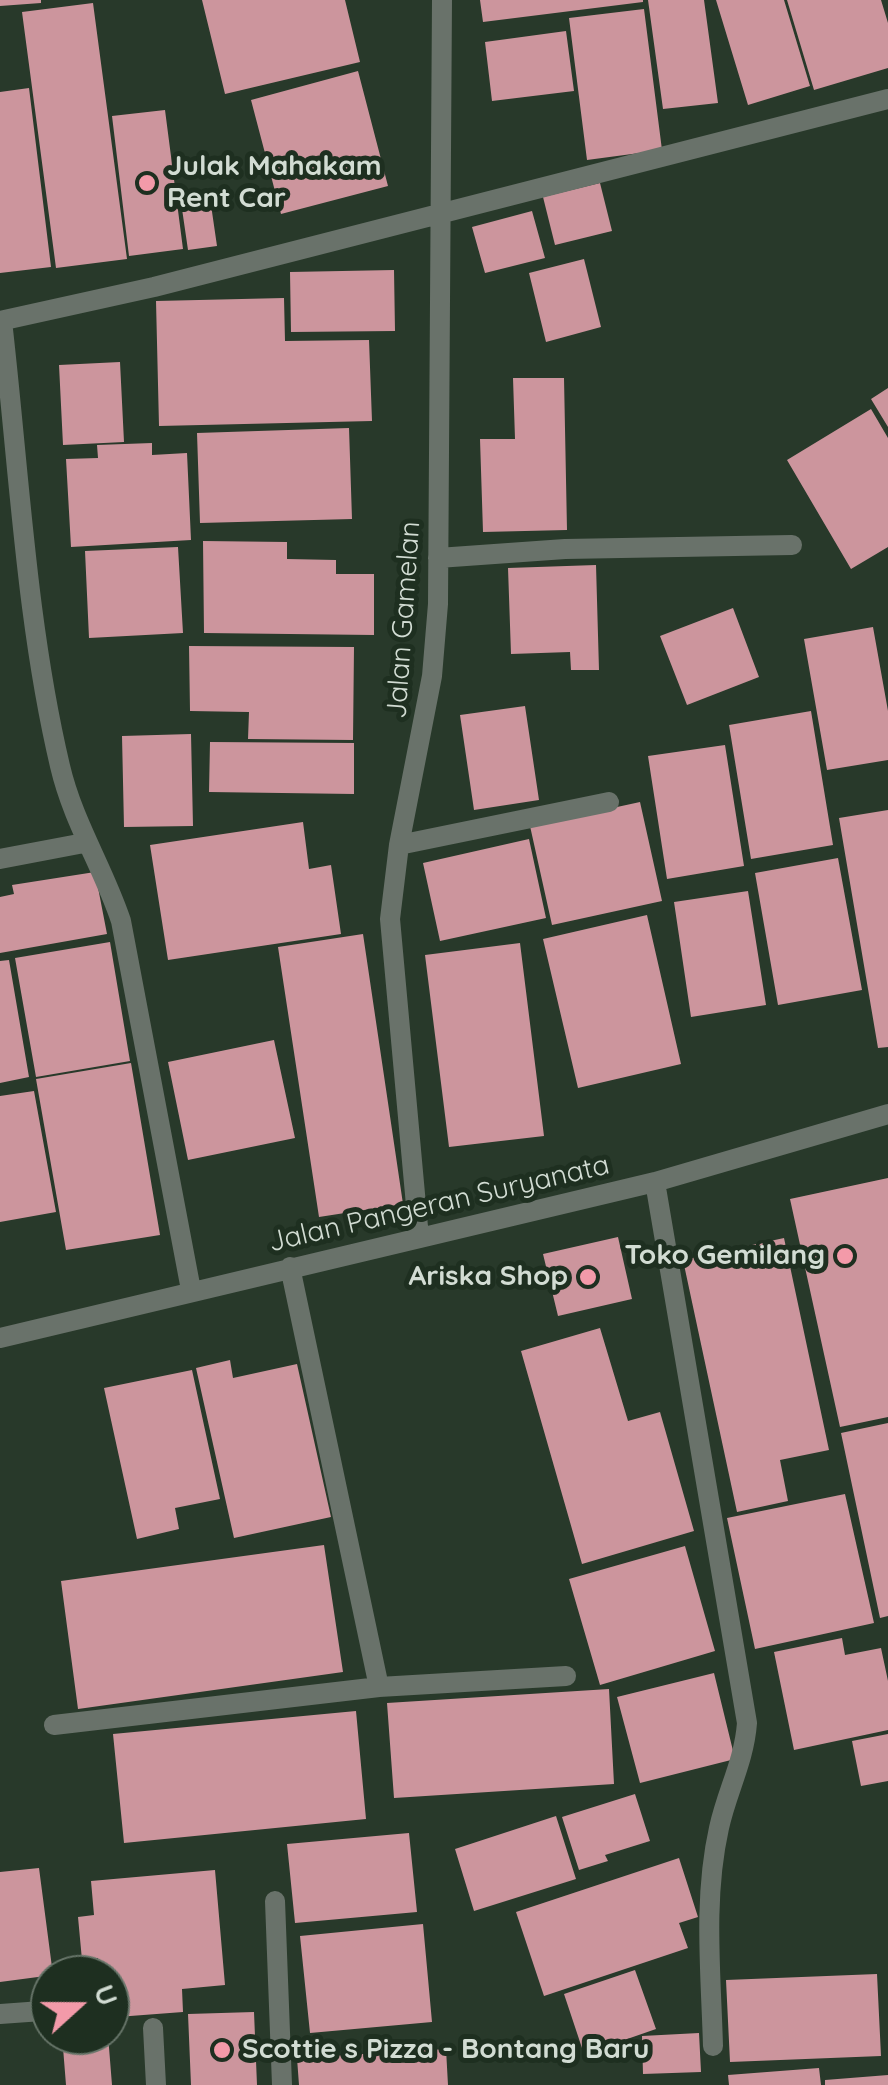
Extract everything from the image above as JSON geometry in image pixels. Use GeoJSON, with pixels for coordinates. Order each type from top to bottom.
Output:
{"type":"FeatureCollection","features":[{"type":"Feature","properties":{"kind":"street","name":"Jalan Gamelan"},"geometry":{"type":"LineString","coordinates":[[419,1238],[390,919],[399,845],[432,676],[438,558],[442,0]]}},
{"type":"Feature","properties":{"kind":"street"},"geometry":{"type":"LineString","coordinates":[[191,1290],[121,921],[104,868],[84,842],[61,771],[46,700],[1,321],[442,214],[888,99]]}},
{"type":"Feature","properties":{"kind":"street"},"geometry":{"type":"LineString","coordinates":[[438,558],[565,548],[792,545]]}},
{"type":"Feature","properties":{"kind":"street"},"geometry":{"type":"LineString","coordinates":[[399,845],[609,802]]}},
{"type":"Feature","properties":{"kind":"street"},"geometry":{"type":"LineString","coordinates":[[0,859],[84,842]]}},
{"type":"Feature","properties":{"kind":"street","name":"Jalan Pangeran Suryanata"},"geometry":{"type":"LineString","coordinates":[[0,1338],[655,1182],[888,1114]]}},
{"type":"Feature","properties":{"kind":"street"},"geometry":{"type":"LineString","coordinates":[[655,1182],[747,1723],[745,1757],[719,1826],[710,1893],[713,2046]]}},
{"type":"Feature","properties":{"kind":"street"},"geometry":{"type":"LineString","coordinates":[[290,1268],[380,1686]]}},
{"type":"Feature","properties":{"kind":"street"},"geometry":{"type":"LineString","coordinates":[[54,1726],[380,1686],[566,1676]]}},
{"type":"Feature","properties":{"kind":"street"},"geometry":{"type":"LineString","coordinates":[[275,1901],[282,2085]]}},
{"type":"Feature","properties":{"kind":"street"},"geometry":{"type":"LineString","coordinates":[[0,2014],[30,2011]]}},
{"type":"Feature","properties":{"kind":"street"},"geometry":{"type":"LineString","coordinates":[[153,2028],[156,2085]]}},
{"type":"Feature","properties":{"kind":"building"},"geometry":{"type":"Polygon","coordinates":[[[0,0],[41,0],[41,3],[0,6],[0,0]]]}},
{"type":"Feature","properties":{"kind":"building"},"geometry":{"type":"Polygon","coordinates":[[[202,0],[345,0],[360,62],[225,94],[202,0]]]}},
{"type":"Feature","properties":{"kind":"building"},"geometry":{"type":"Polygon","coordinates":[[[480,0],[643,0],[643,2],[483,22],[480,0]]]}},
{"type":"Feature","properties":{"kind":"building"},"geometry":{"type":"Polygon","coordinates":[[[648,0],[704,0],[718,103],[663,109],[648,0]]]}},
{"type":"Feature","properties":{"kind":"building"},"geometry":{"type":"Polygon","coordinates":[[[716,0],[784,0],[810,86],[748,105],[716,0]]]}},
{"type":"Feature","properties":{"kind":"building"},"geometry":{"type":"Polygon","coordinates":[[[787,0],[881,0],[888,23],[888,68],[814,90],[787,0]]]}},
{"type":"Feature","properties":{"kind":"building"},"geometry":{"type":"Polygon","coordinates":[[[93,3],[127,259],[56,268],[22,12],[93,3]]]}},
{"type":"Feature","properties":{"kind":"building"},"geometry":{"type":"Polygon","coordinates":[[[644,9],[662,150],[587,160],[569,18],[644,9]]]}},
{"type":"Feature","properties":{"kind":"building"},"geometry":{"type":"Polygon","coordinates":[[[566,31],[574,91],[492,101],[485,42],[566,31]]]}},
{"type":"Feature","properties":{"kind":"building"},"geometry":{"type":"Polygon","coordinates":[[[358,71],[388,186],[281,214],[251,100],[358,71]]]}},
{"type":"Feature","properties":{"kind":"building"},"geometry":{"type":"Polygon","coordinates":[[[29,88],[51,267],[0,273],[0,92],[29,88]]]}},
{"type":"Feature","properties":{"kind":"building","name":"Julak Mahakam Rent Car"},"geometry":{"type":"Polygon","coordinates":[[[165,110],[183,249],[129,256],[112,116],[165,110]]]}},
{"type":"Feature","properties":{"kind":"building"},"geometry":{"type":"Polygon","coordinates":[[[600,183],[612,231],[555,245],[543,197],[600,183]]]}},
{"type":"Feature","properties":{"kind":"building"},"geometry":{"type":"Polygon","coordinates":[[[210,198],[217,246],[188,250],[181,202],[210,198]]]}},
{"type":"Feature","properties":{"kind":"building"},"geometry":{"type":"Polygon","coordinates":[[[532,211],[545,258],[485,273],[472,227],[532,211]]]}},
{"type":"Feature","properties":{"kind":"building"},"geometry":{"type":"Polygon","coordinates":[[[584,259],[601,327],[546,342],[529,273],[584,259]]]}},
{"type":"Feature","properties":{"kind":"building"},"geometry":{"type":"Polygon","coordinates":[[[394,270],[395,331],[291,332],[290,272],[394,270]]]}},
{"type":"Feature","properties":{"kind":"building"},"geometry":{"type":"Polygon","coordinates":[[[284,298],[285,341],[369,340],[372,421],[159,426],[156,301],[284,298]]]}},
{"type":"Feature","properties":{"kind":"building"},"geometry":{"type":"Polygon","coordinates":[[[120,362],[124,442],[63,445],[59,365],[120,362]]]}},
{"type":"Feature","properties":{"kind":"building"},"geometry":{"type":"Polygon","coordinates":[[[513,378],[564,378],[567,530],[483,532],[480,439],[515,439],[513,378]]]}},
{"type":"Feature","properties":{"kind":"building"},"geometry":{"type":"Polygon","coordinates":[[[888,388],[888,427],[871,399],[888,388]]]}},
{"type":"Feature","properties":{"kind":"building"},"geometry":{"type":"Polygon","coordinates":[[[871,409],[888,438],[888,547],[851,569],[787,460],[871,409]]]}},
{"type":"Feature","properties":{"kind":"building"},"geometry":{"type":"Polygon","coordinates":[[[349,428],[352,519],[200,523],[197,433],[349,428]]]}},
{"type":"Feature","properties":{"kind":"building"},"geometry":{"type":"Polygon","coordinates":[[[152,443],[152,455],[187,453],[191,540],[71,547],[66,459],[98,458],[97,445],[152,443]]]}},
{"type":"Feature","properties":{"kind":"building"},"geometry":{"type":"Polygon","coordinates":[[[203,541],[287,542],[287,559],[336,560],[336,574],[374,574],[374,635],[204,633],[203,541]]]}},
{"type":"Feature","properties":{"kind":"building"},"geometry":{"type":"Polygon","coordinates":[[[178,547],[183,633],[89,638],[85,551],[178,547]]]}},
{"type":"Feature","properties":{"kind":"building"},"geometry":{"type":"Polygon","coordinates":[[[596,565],[599,670],[571,670],[570,652],[511,654],[508,568],[596,565]]]}},
{"type":"Feature","properties":{"kind":"building"},"geometry":{"type":"Polygon","coordinates":[[[733,608],[759,677],[687,705],[660,636],[733,608]]]}},
{"type":"Feature","properties":{"kind":"building"},"geometry":{"type":"Polygon","coordinates":[[[873,627],[888,711],[888,760],[827,770],[804,639],[873,627]]]}},
{"type":"Feature","properties":{"kind":"building"},"geometry":{"type":"Polygon","coordinates":[[[189,646],[354,647],[353,740],[248,739],[249,712],[190,711],[189,646]]]}},
{"type":"Feature","properties":{"kind":"building"},"geometry":{"type":"Polygon","coordinates":[[[525,706],[539,800],[474,810],[460,715],[525,706]]]}},
{"type":"Feature","properties":{"kind":"building"},"geometry":{"type":"Polygon","coordinates":[[[811,711],[833,845],[751,859],[729,725],[811,711]]]}},
{"type":"Feature","properties":{"kind":"building"},"geometry":{"type":"Polygon","coordinates":[[[191,734],[193,826],[124,827],[122,736],[191,734]]]}},
{"type":"Feature","properties":{"kind":"building"},"geometry":{"type":"Polygon","coordinates":[[[210,742],[354,743],[354,794],[209,792],[210,742]]]}},
{"type":"Feature","properties":{"kind":"building"},"geometry":{"type":"Polygon","coordinates":[[[725,745],[744,866],[667,879],[648,756],[725,745]]]}},
{"type":"Feature","properties":{"kind":"building"},"geometry":{"type":"Polygon","coordinates":[[[640,802],[662,901],[552,925],[530,826],[640,802]]]}},
{"type":"Feature","properties":{"kind":"building"},"geometry":{"type":"Polygon","coordinates":[[[888,810],[888,1047],[878,1048],[839,818],[888,810]]]}},
{"type":"Feature","properties":{"kind":"building"},"geometry":{"type":"Polygon","coordinates":[[[303,822],[309,869],[331,865],[341,934],[168,960],[150,845],[303,822]]]}},
{"type":"Feature","properties":{"kind":"building"},"geometry":{"type":"Polygon","coordinates":[[[529,839],[546,918],[440,941],[423,863],[529,839]]]}},
{"type":"Feature","properties":{"kind":"building"},"geometry":{"type":"Polygon","coordinates":[[[838,858],[862,990],[778,1005],[755,873],[838,858]]]}},
{"type":"Feature","properties":{"kind":"building"},"geometry":{"type":"Polygon","coordinates":[[[95,872],[107,934],[0,953],[0,897],[14,894],[12,885],[95,872]]]}},
{"type":"Feature","properties":{"kind":"building"},"geometry":{"type":"Polygon","coordinates":[[[748,891],[766,1005],[691,1017],[674,902],[748,891]]]}},
{"type":"Feature","properties":{"kind":"building"},"geometry":{"type":"Polygon","coordinates":[[[647,915],[681,1064],[578,1088],[543,939],[647,915]]]}},
{"type":"Feature","properties":{"kind":"building"},"geometry":{"type":"Polygon","coordinates":[[[363,934],[403,1204],[319,1217],[278,947],[363,934]]]}},
{"type":"Feature","properties":{"kind":"building"},"geometry":{"type":"Polygon","coordinates":[[[110,942],[130,1061],[36,1077],[15,958],[110,942]]]}},
{"type":"Feature","properties":{"kind":"building"},"geometry":{"type":"Polygon","coordinates":[[[520,943],[544,1136],[449,1147],[425,955],[520,943]]]}},
{"type":"Feature","properties":{"kind":"building"},"geometry":{"type":"Polygon","coordinates":[[[9,960],[29,1077],[0,1083],[0,961],[9,960]]]}},
{"type":"Feature","properties":{"kind":"building"},"geometry":{"type":"Polygon","coordinates":[[[274,1040],[295,1138],[188,1160],[168,1062],[274,1040]]]}},
{"type":"Feature","properties":{"kind":"building"},"geometry":{"type":"Polygon","coordinates":[[[131,1063],[160,1235],[66,1250],[36,1079],[131,1063]]]}},
{"type":"Feature","properties":{"kind":"building"},"geometry":{"type":"Polygon","coordinates":[[[34,1091],[56,1212],[0,1222],[0,1096],[34,1091]]]}},
{"type":"Feature","properties":{"kind":"building","name":"Toko Gemilang"},"geometry":{"type":"Polygon","coordinates":[[[888,1178],[888,1417],[840,1427],[790,1199],[888,1178]]]}},
{"type":"Feature","properties":{"kind":"building","name":"Ariska Shop"},"geometry":{"type":"Polygon","coordinates":[[[618,1237],[632,1299],[558,1316],[543,1254],[618,1237]]]}},
{"type":"Feature","properties":{"kind":"building"},"geometry":{"type":"Polygon","coordinates":[[[784,1238],[829,1450],[780,1460],[788,1501],[737,1512],[683,1260],[784,1238]]]}},
{"type":"Feature","properties":{"kind":"building"},"geometry":{"type":"Polygon","coordinates":[[[600,1328],[628,1421],[660,1412],[694,1531],[582,1564],[521,1351],[600,1328]]]}},
{"type":"Feature","properties":{"kind":"building"},"geometry":{"type":"Polygon","coordinates":[[[230,1360],[233,1378],[297,1364],[331,1517],[234,1538],[196,1368],[230,1360]]]}},
{"type":"Feature","properties":{"kind":"building"},"geometry":{"type":"Polygon","coordinates":[[[192,1370],[220,1499],[175,1508],[179,1529],[137,1539],[104,1388],[192,1370]]]}},
{"type":"Feature","properties":{"kind":"building"},"geometry":{"type":"Polygon","coordinates":[[[888,1423],[888,1616],[880,1618],[841,1433],[888,1423]]]}},
{"type":"Feature","properties":{"kind":"building"},"geometry":{"type":"Polygon","coordinates":[[[845,1494],[874,1623],[755,1649],[727,1518],[845,1494]]]}},
{"type":"Feature","properties":{"kind":"building"},"geometry":{"type":"Polygon","coordinates":[[[324,1545],[343,1672],[78,1709],[61,1581],[324,1545]]]}},
{"type":"Feature","properties":{"kind":"building"},"geometry":{"type":"Polygon","coordinates":[[[685,1546],[715,1651],[600,1685],[569,1579],[685,1546]]]}},
{"type":"Feature","properties":{"kind":"building"},"geometry":{"type":"Polygon","coordinates":[[[842,1638],[845,1655],[881,1648],[888,1681],[888,1730],[794,1750],[774,1652],[842,1638]]]}},
{"type":"Feature","properties":{"kind":"building"},"geometry":{"type":"Polygon","coordinates":[[[714,1673],[735,1759],[640,1783],[617,1697],[714,1673]]]}},
{"type":"Feature","properties":{"kind":"building"},"geometry":{"type":"Polygon","coordinates":[[[609,1689],[614,1784],[394,1798],[387,1703],[609,1689]]]}},
{"type":"Feature","properties":{"kind":"building"},"geometry":{"type":"Polygon","coordinates":[[[356,1711],[366,1819],[124,1843],[113,1734],[356,1711]]]}},
{"type":"Feature","properties":{"kind":"building"},"geometry":{"type":"Polygon","coordinates":[[[888,1734],[888,1781],[861,1786],[852,1741],[888,1734]]]}},
{"type":"Feature","properties":{"kind":"building"},"geometry":{"type":"Polygon","coordinates":[[[635,1794],[650,1841],[605,1855],[608,1861],[579,1870],[562,1817],[635,1794]]]}},
{"type":"Feature","properties":{"kind":"building"},"geometry":{"type":"Polygon","coordinates":[[[556,1816],[576,1879],[474,1911],[455,1849],[556,1816]]]}},
{"type":"Feature","properties":{"kind":"building"},"geometry":{"type":"Polygon","coordinates":[[[409,1833],[417,1912],[295,1923],[287,1844],[409,1833]]]}},
{"type":"Feature","properties":{"kind":"building"},"geometry":{"type":"Polygon","coordinates":[[[679,1858],[698,1917],[679,1923],[688,1948],[544,1996],[516,1912],[679,1858]]]}},
{"type":"Feature","properties":{"kind":"building"},"geometry":{"type":"Polygon","coordinates":[[[39,1868],[50,1955],[30,1955],[30,1978],[0,1982],[0,1872],[39,1868]]]}},
{"type":"Feature","properties":{"kind":"building"},"geometry":{"type":"Polygon","coordinates":[[[215,1870],[225,1985],[182,1989],[183,2012],[130,2016],[130,1955],[82,1955],[78,1917],[94,1915],[91,1881],[215,1870]]]}},
{"type":"Feature","properties":{"kind":"building"},"geometry":{"type":"Polygon","coordinates":[[[423,1924],[432,2022],[310,2033],[300,1936],[423,1924]]]}},
{"type":"Feature","properties":{"kind":"building"},"geometry":{"type":"Polygon","coordinates":[[[635,1970],[656,2029],[584,2054],[564,1994],[635,1970]]]}},
{"type":"Feature","properties":{"kind":"building"},"geometry":{"type":"Polygon","coordinates":[[[877,1974],[881,2056],[730,2062],[726,1980],[877,1974]]]}},
{"type":"Feature","properties":{"kind":"building","name":"Scottie s Pizza - Bontang Baru"},"geometry":{"type":"Polygon","coordinates":[[[254,2012],[257,2085],[191,2085],[188,2014],[254,2012]]]}},
{"type":"Feature","properties":{"kind":"building"},"geometry":{"type":"Polygon","coordinates":[[[699,2033],[701,2072],[643,2074],[642,2036],[699,2033]]]}},
{"type":"Feature","properties":{"kind":"building"},"geometry":{"type":"Polygon","coordinates":[[[446,2049],[448,2085],[299,2085],[297,2058],[446,2049]]]}},
{"type":"Feature","properties":{"kind":"building"},"geometry":{"type":"Polygon","coordinates":[[[64,2055],[110,2055],[112,2085],[66,2085],[64,2055]]]}},
{"type":"Feature","properties":{"kind":"building"},"geometry":{"type":"Polygon","coordinates":[[[819,2068],[821,2085],[729,2085],[728,2075],[819,2068]]]}},
{"type":"Feature","properties":{"kind":"building"},"geometry":{"type":"Polygon","coordinates":[[[888,2075],[888,2085],[825,2085],[825,2080],[888,2075]]]}},
{"type":"Feature","properties":{"kind":"place","name":"Julak Mahakam Rent Car"},"geometry":{"type":"Point","coordinates":[147,183]}},
{"type":"Feature","properties":{"kind":"place","name":"Toko Gemilang"},"geometry":{"type":"Point","coordinates":[845,1256]}},
{"type":"Feature","properties":{"kind":"place","name":"Ariska Shop"},"geometry":{"type":"Point","coordinates":[588,1277]}},
{"type":"Feature","properties":{"kind":"place","name":"Scottie s Pizza - Bontang Baru"},"geometry":{"type":"Point","coordinates":[222,2050]}}]}
